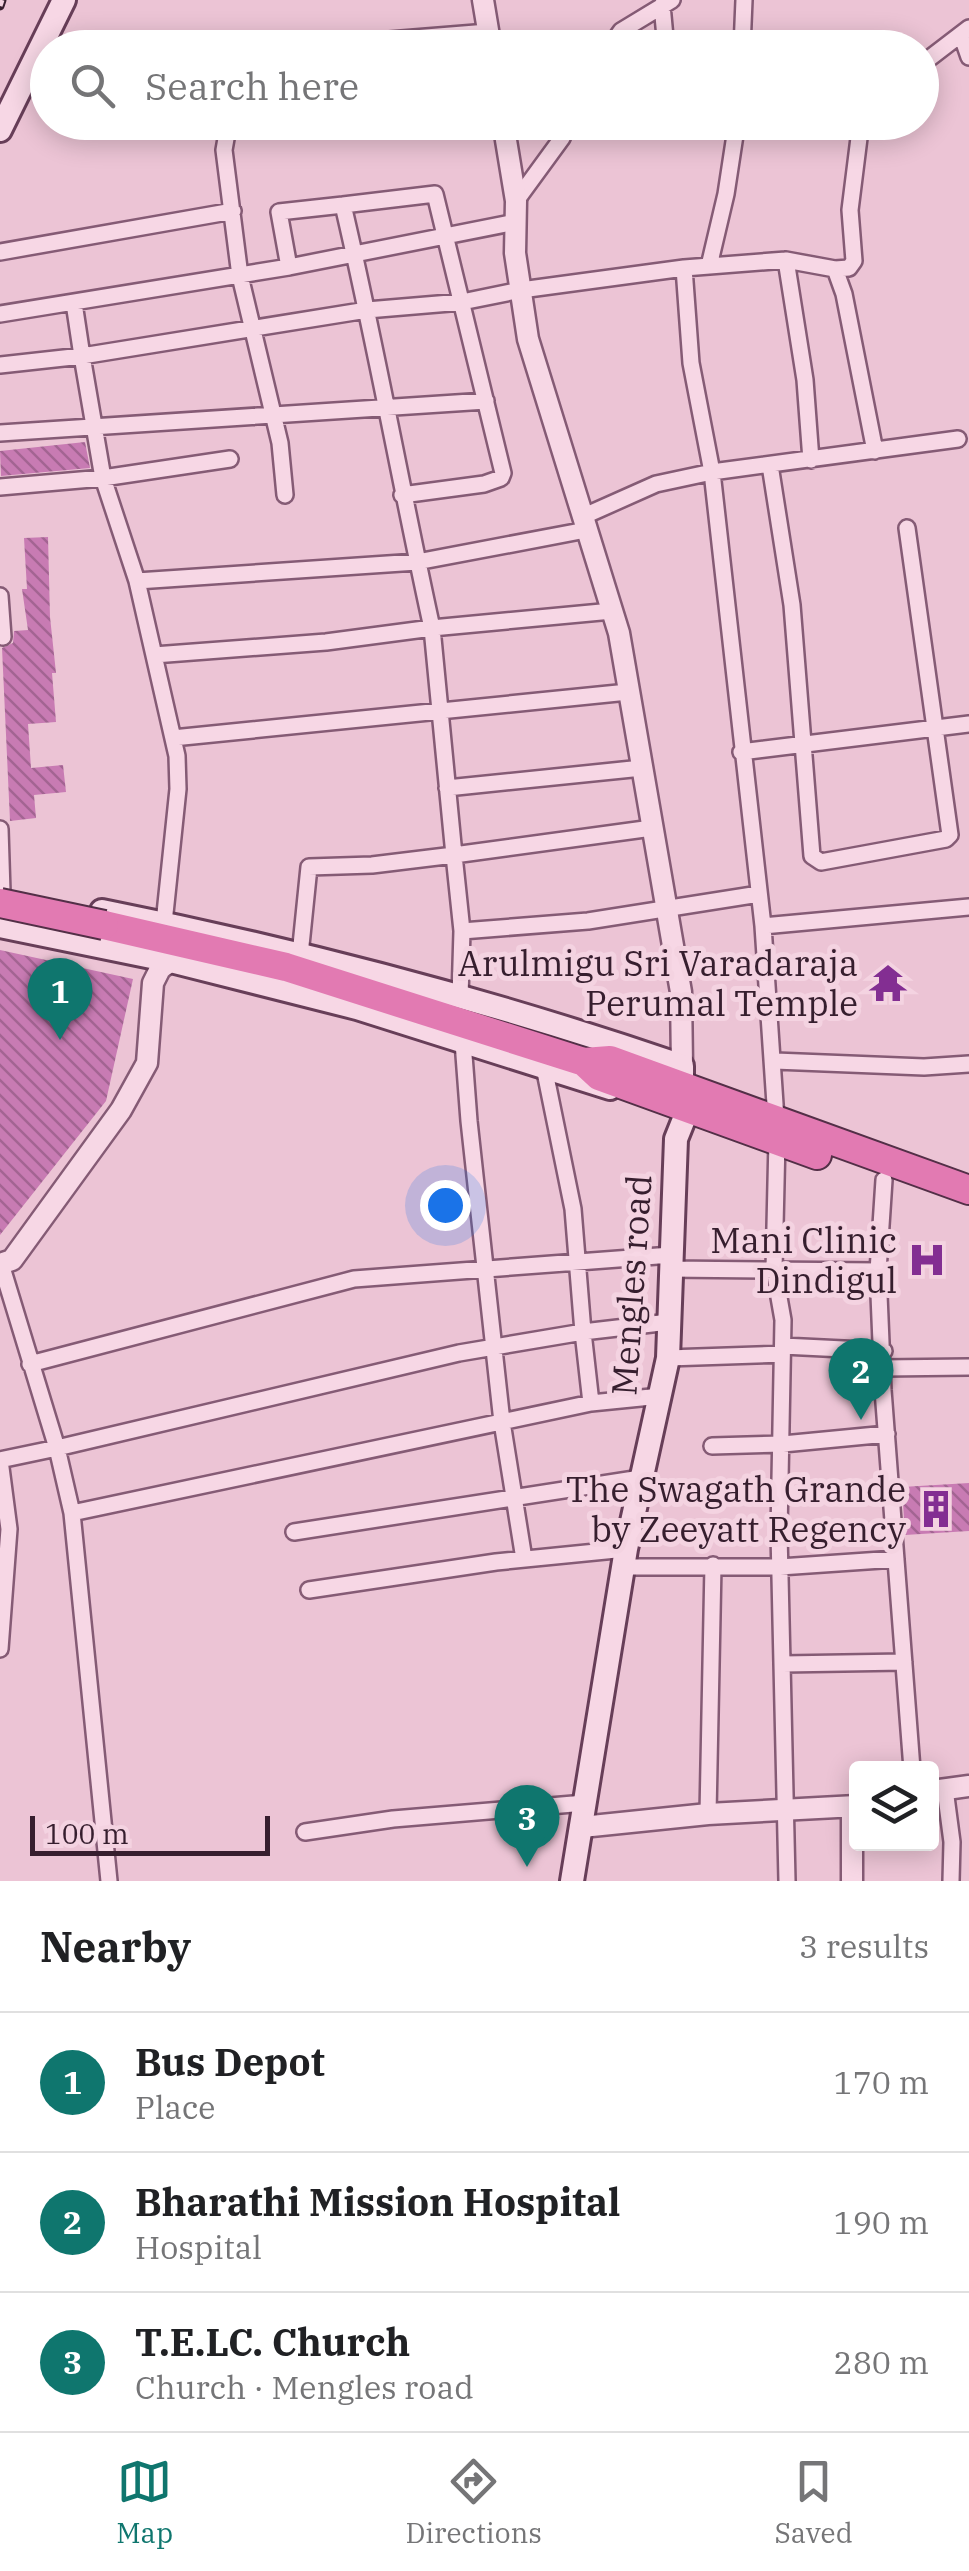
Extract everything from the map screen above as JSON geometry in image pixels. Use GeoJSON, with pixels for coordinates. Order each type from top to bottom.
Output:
{"type":"FeatureCollection","features":[{"type":"Feature","properties":{"kind":"highway"},"geometry":{"type":"LineString","coordinates":[[1,895],[104,925],[286,967],[562,1061],[610,1060],[683,1095],[777,1130],[969,1190]]}},
{"type":"Feature","properties":{"kind":"highway"},"geometry":{"type":"LineString","coordinates":[[777,1130],[884,1180],[969,1211]]}},
{"type":"Feature","properties":{"kind":"main road"},"geometry":{"type":"LineString","coordinates":[[53,30],[64,0]]}},
{"type":"Feature","properties":{"kind":"main road"},"geometry":{"type":"LineString","coordinates":[[0,130],[30,86]]}},
{"type":"Feature","properties":{"kind":"main road"},"geometry":{"type":"LineString","coordinates":[[1,895],[75,906],[300,955],[564,1025],[683,1095]]}},
{"type":"Feature","properties":{"kind":"main road"},"geometry":{"type":"LineString","coordinates":[[68,940],[75,906]]}},
{"type":"Feature","properties":{"kind":"main road"},"geometry":{"type":"LineString","coordinates":[[0,926],[171,961],[357,1008],[464,1042],[562,1061],[649,1100],[683,1095]]}},
{"type":"Feature","properties":{"kind":"main road","name":"Mengles road"},"geometry":{"type":"LineString","coordinates":[[572,1881],[625,1558],[668,1358],[676,1139],[683,1095]]}},
{"type":"Feature","properties":{"kind":"street"},"geometry":{"type":"LineString","coordinates":[[483,0],[488,30]]}},
{"type":"Feature","properties":{"kind":"street"},"geometry":{"type":"LineString","coordinates":[[743,30],[744,0]]}},
{"type":"Feature","properties":{"kind":"street"},"geometry":{"type":"LineString","coordinates":[[623,30],[667,2]]}},
{"type":"Feature","properties":{"kind":"street"},"geometry":{"type":"LineString","coordinates":[[666,30],[667,2]]}},
{"type":"Feature","properties":{"kind":"street"},"geometry":{"type":"LineString","coordinates":[[939,51],[965,31],[969,57]]}},
{"type":"Feature","properties":{"kind":"street"},"geometry":{"type":"LineString","coordinates":[[225,140],[240,276],[274,416],[285,495]]}},
{"type":"Feature","properties":{"kind":"street"},"geometry":{"type":"LineString","coordinates":[[506,140],[516,212],[515,253],[528,338],[612,611],[628,692],[681,992],[683,1095]]}},
{"type":"Feature","properties":{"kind":"street"},"geometry":{"type":"LineString","coordinates":[[0,314],[240,276],[446,234],[516,212],[561,140]]}},
{"type":"Feature","properties":{"kind":"street"},"geometry":{"type":"LineString","coordinates":[[708,266],[726,194],[734,140]]}},
{"type":"Feature","properties":{"kind":"street"},"geometry":{"type":"LineString","coordinates":[[0,364],[82,356],[368,310],[462,302],[684,268],[786,260],[849,268],[854,261],[850,210],[859,140]]}},
{"type":"Feature","properties":{"kind":"street"},"geometry":{"type":"LineString","coordinates":[[289,267],[279,212],[434,194],[502,462],[500,478],[484,484],[402,495]]}},
{"type":"Feature","properties":{"kind":"street"},"geometry":{"type":"LineString","coordinates":[[343,205],[432,628],[462,932],[460,997]]}},
{"type":"Feature","properties":{"kind":"street"},"geometry":{"type":"LineString","coordinates":[[0,252],[234,211]]}},
{"type":"Feature","properties":{"kind":"street"},"geometry":{"type":"LineString","coordinates":[[786,260],[805,380],[811,460]]}},
{"type":"Feature","properties":{"kind":"street"},"geometry":{"type":"LineString","coordinates":[[684,268],[692,364],[712,472],[763,926],[774,1062],[774,1269],[783,1350],[780,1567],[787,1881]]}},
{"type":"Feature","properties":{"kind":"street"},"geometry":{"type":"LineString","coordinates":[[835,269],[844,294],[874,451]]}},
{"type":"Feature","properties":{"kind":"street"},"geometry":{"type":"LineString","coordinates":[[74,303],[103,478],[138,581],[173,738],[178,788],[164,924]]}},
{"type":"Feature","properties":{"kind":"street"},"geometry":{"type":"LineString","coordinates":[[0,433],[486,401]]}},
{"type":"Feature","properties":{"kind":"street"},"geometry":{"type":"LineString","coordinates":[[138,581],[417,562],[584,524],[656,484],[712,472],[958,439]]}},
{"type":"Feature","properties":{"kind":"street"},"geometry":{"type":"LineString","coordinates":[[0,487],[103,478],[230,459]]}},
{"type":"Feature","properties":{"kind":"street"},"geometry":{"type":"LineString","coordinates":[[770,465],[792,605],[812,856],[820,862],[946,839],[950,835],[907,528]]}},
{"type":"Feature","properties":{"kind":"street"},"geometry":{"type":"LineString","coordinates":[[0,596],[3,637]]}},
{"type":"Feature","properties":{"kind":"street"},"geometry":{"type":"LineString","coordinates":[[154,655],[326,642],[612,611]]}},
{"type":"Feature","properties":{"kind":"street"},"geometry":{"type":"LineString","coordinates":[[173,738],[628,692]]}},
{"type":"Feature","properties":{"kind":"street"},"geometry":{"type":"LineString","coordinates":[[742,752],[969,724]]}},
{"type":"Feature","properties":{"kind":"street"},"geometry":{"type":"LineString","coordinates":[[448,788],[642,768]]}},
{"type":"Feature","properties":{"kind":"street"},"geometry":{"type":"LineString","coordinates":[[300,955],[309,867],[372,865],[652,828]]}},
{"type":"Feature","properties":{"kind":"street"},"geometry":{"type":"LineString","coordinates":[[0,829],[1,895]]}},
{"type":"Feature","properties":{"kind":"street"},"geometry":{"type":"LineString","coordinates":[[462,932],[588,920],[759,894]]}},
{"type":"Feature","properties":{"kind":"street"},"geometry":{"type":"LineString","coordinates":[[763,926],[969,907]]}},
{"type":"Feature","properties":{"kind":"street"},"geometry":{"type":"LineString","coordinates":[[109,1881],[72,1513],[58,1448],[0,1264],[12,1260],[130,1094],[146,1063],[154,983],[160,969],[171,961]]}},
{"type":"Feature","properties":{"kind":"street"},"geometry":{"type":"LineString","coordinates":[[464,1042],[468,1121],[502,1422],[524,1560]]}},
{"type":"Feature","properties":{"kind":"street"},"geometry":{"type":"LineString","coordinates":[[562,1061],[591,1404]]}},
{"type":"Feature","properties":{"kind":"street"},"geometry":{"type":"LineString","coordinates":[[774,1062],[924,1067],[969,1064]]}},
{"type":"Feature","properties":{"kind":"street"},"geometry":{"type":"LineString","coordinates":[[884,1180],[878,1271],[886,1434],[911,1761]]}},
{"type":"Feature","properties":{"kind":"street"},"geometry":{"type":"LineString","coordinates":[[30,1364],[354,1280],[580,1261],[878,1271]]}},
{"type":"Feature","properties":{"kind":"street"},"geometry":{"type":"LineString","coordinates":[[0,1649],[4,1529],[0,1460],[364,1374],[583,1332],[669,1322]]}},
{"type":"Feature","properties":{"kind":"street"},"geometry":{"type":"LineString","coordinates":[[668,1358],[783,1350],[884,1351]]}},
{"type":"Feature","properties":{"kind":"street"},"geometry":{"type":"LineString","coordinates":[[884,1368],[969,1367]]}},
{"type":"Feature","properties":{"kind":"street"},"geometry":{"type":"LineString","coordinates":[[72,1513],[591,1404],[660,1396]]}},
{"type":"Feature","properties":{"kind":"street"},"geometry":{"type":"LineString","coordinates":[[712,1446],[886,1434]]}},
{"type":"Feature","properties":{"kind":"street"},"geometry":{"type":"LineString","coordinates":[[294,1532],[641,1478]]}},
{"type":"Feature","properties":{"kind":"street"},"geometry":{"type":"LineString","coordinates":[[309,1590],[524,1560],[625,1558],[780,1567],[896,1559]]}},
{"type":"Feature","properties":{"kind":"street"},"geometry":{"type":"LineString","coordinates":[[708,1814],[712,1565]]}},
{"type":"Feature","properties":{"kind":"street"},"geometry":{"type":"LineString","coordinates":[[783,1664],[904,1662]]}},
{"type":"Feature","properties":{"kind":"street"},"geometry":{"type":"LineString","coordinates":[[939,1790],[969,1786]]}},
{"type":"Feature","properties":{"kind":"street"},"geometry":{"type":"LineString","coordinates":[[939,1794],[952,1842],[951,1881]]}},
{"type":"Feature","properties":{"kind":"street"},"geometry":{"type":"LineString","coordinates":[[305,1832],[393,1819],[585,1803]]}},
{"type":"Feature","properties":{"kind":"street"},"geometry":{"type":"LineString","coordinates":[[582,1827],[784,1808],[849,1806]]}},
{"type":"Feature","properties":{"kind":"street"},"geometry":{"type":"LineString","coordinates":[[952,1842],[969,1842]]}},
{"type":"Feature","properties":{"kind":"street"},"geometry":{"type":"LineString","coordinates":[[852,1881],[853,1851]]}},
{"type":"Feature","properties":{"kind":"building"},"geometry":{"type":"Polygon","coordinates":[[[85,442],[90,468],[1,476],[0,451],[85,442]]]}},
{"type":"Feature","properties":{"kind":"building"},"geometry":{"type":"Polygon","coordinates":[[[48,537],[56,722],[28,724],[31,768],[63,765],[66,792],[34,795],[36,818],[10,821],[2,648],[13,643],[14,631],[28,630],[22,589],[27,589],[24,538],[48,537]]]}},
{"type":"Feature","properties":{"kind":"building"},"geometry":{"type":"Polygon","coordinates":[[[0,950],[133,979],[106,1101],[0,1235],[0,950]]]}},
{"type":"Feature","properties":{"kind":"building","name":"The Swagath Grande by Zeeyatt Regency"},"geometry":{"type":"Polygon","coordinates":[[[969,1483],[969,1531],[905,1535],[902,1487],[969,1483]]]}},
{"type":"Feature","properties":{"kind":"railway"},"geometry":{"type":"LineString","coordinates":[[0,6],[2,0]]}},
{"type":"Feature","properties":{"kind":"place","name":"Arulmigu Sri Varadaraja Perumal Temple"},"geometry":{"type":"Point","coordinates":[888,983]}},
{"type":"Feature","properties":{"kind":"place","name":"Bus Depot"},"geometry":{"type":"Point","coordinates":[60,1040]}},
{"type":"Feature","properties":{"kind":"place","name":"Mani Clinic Dindigul"},"geometry":{"type":"Point","coordinates":[927,1260]}},
{"type":"Feature","properties":{"kind":"place","name":"Bharathi Mission Hospital"},"geometry":{"type":"Point","coordinates":[861,1420]}},
{"type":"Feature","properties":{"kind":"place","name":"The Swagath Grande by Zeeyatt Regency"},"geometry":{"type":"Point","coordinates":[936,1509]}},
{"type":"Feature","properties":{"kind":"place","name":"T.E.LC. Church"},"geometry":{"type":"Point","coordinates":[527,1867]}}]}
